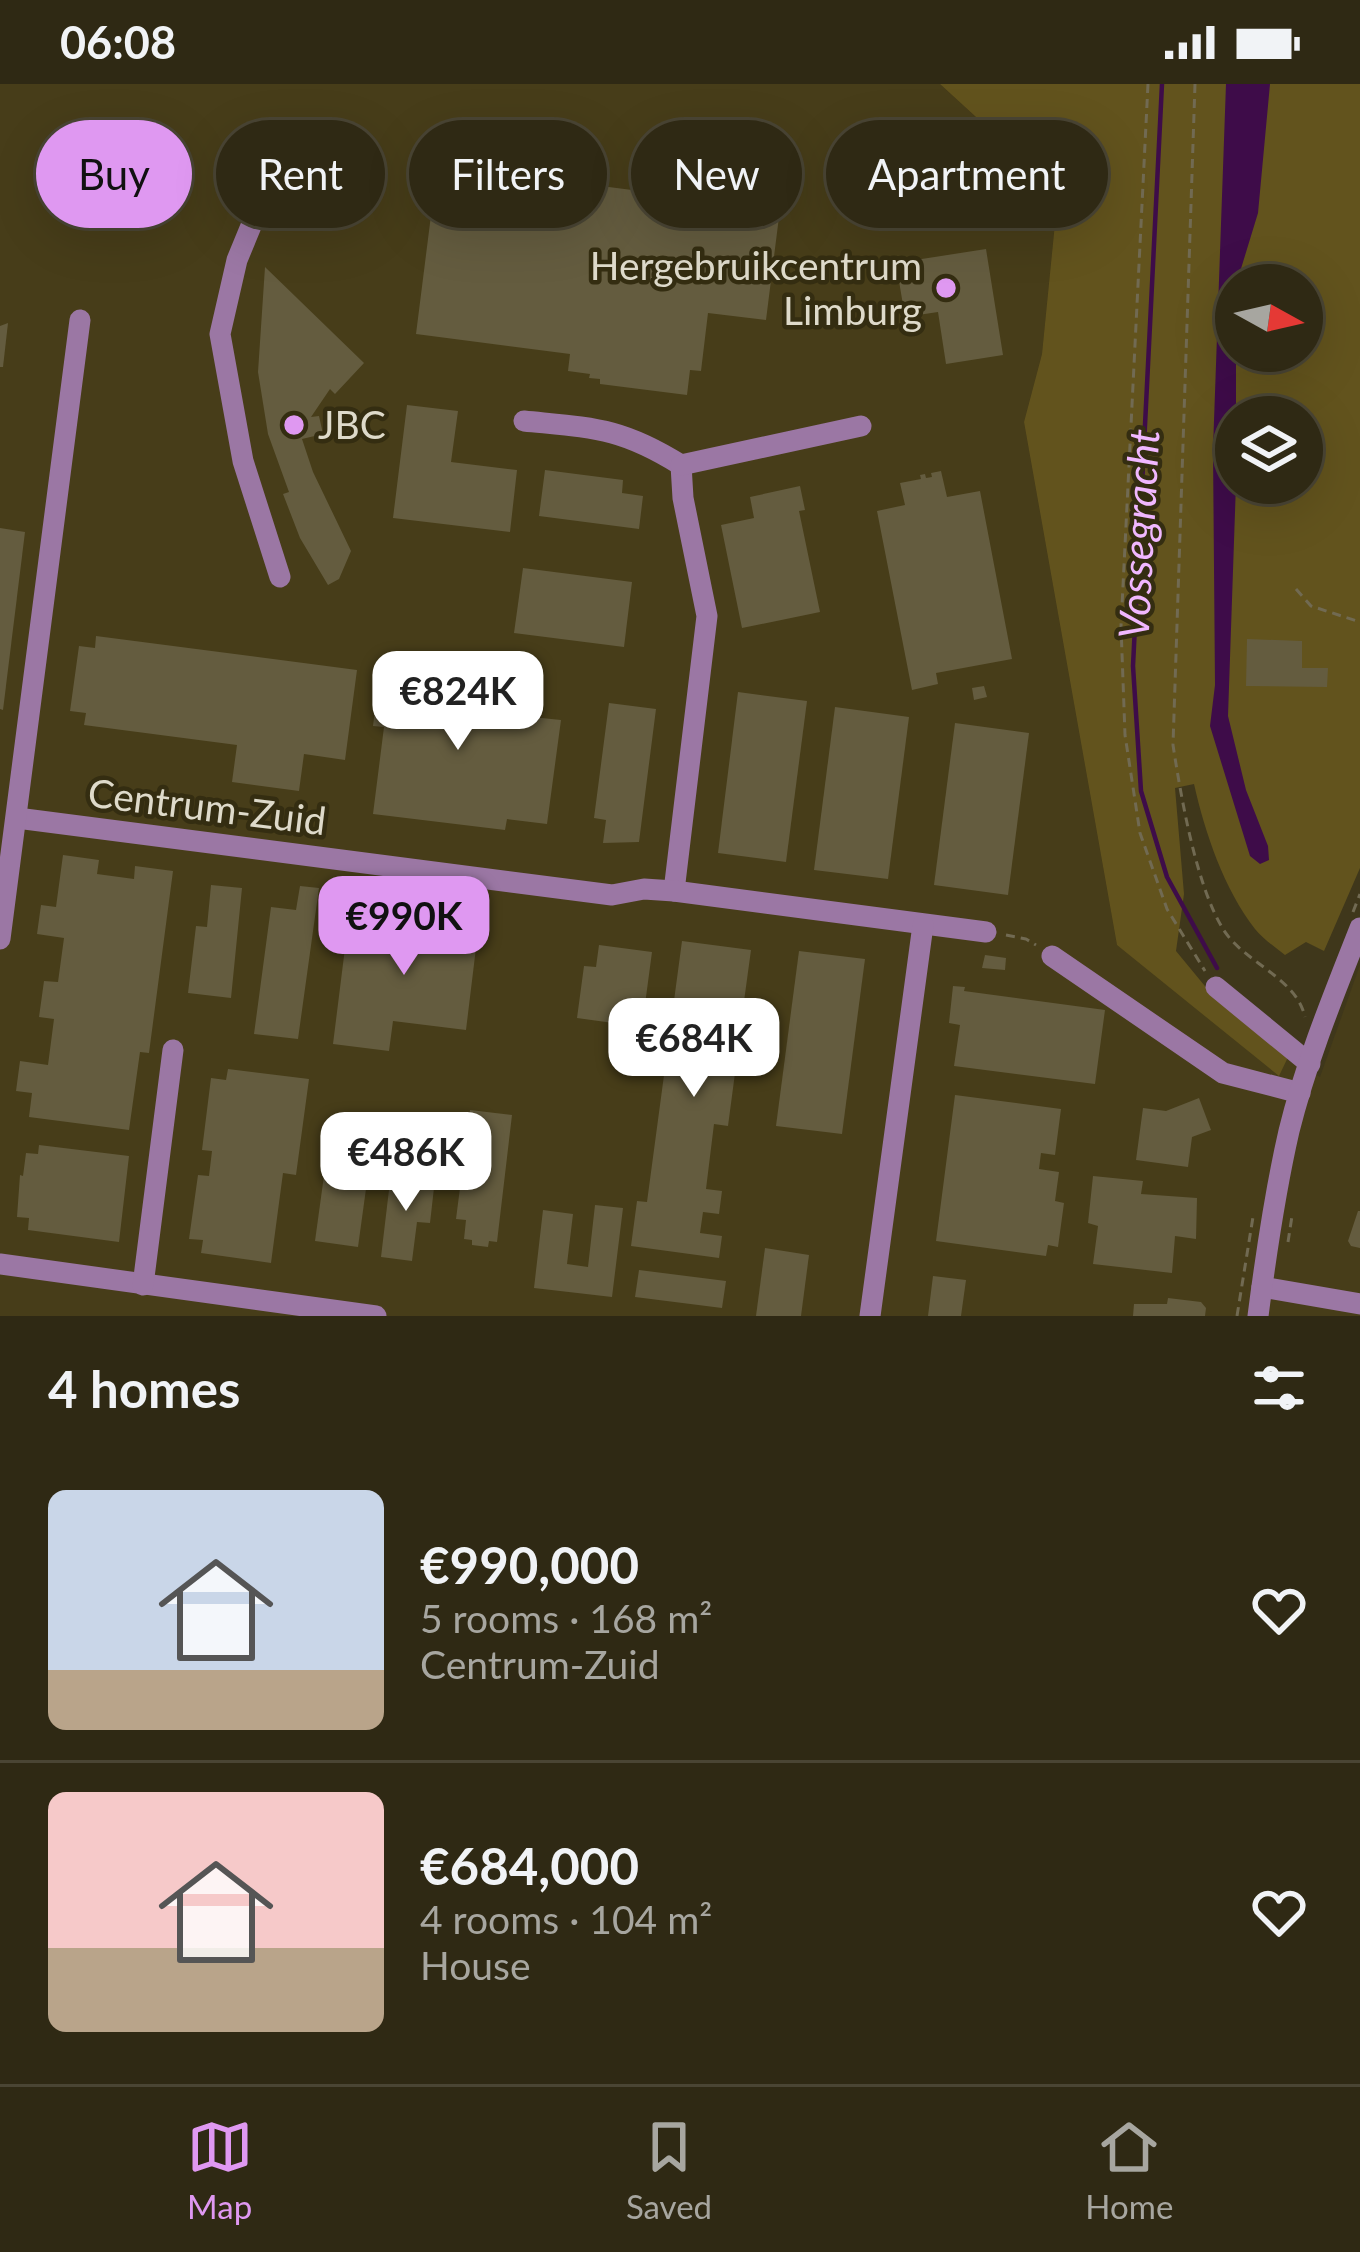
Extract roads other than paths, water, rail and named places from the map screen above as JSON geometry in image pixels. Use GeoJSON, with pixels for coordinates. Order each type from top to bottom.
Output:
{"type":"FeatureCollection","features":[{"type":"Feature","properties":{"kind":"street"},"geometry":{"type":"LineString","coordinates":[[250,228],[237,260],[220,334],[243,461],[280,577]]}},
{"type":"Feature","properties":{"kind":"street"},"geometry":{"type":"LineString","coordinates":[[0,939],[80,320]]}},
{"type":"Feature","properties":{"kind":"street"},"geometry":{"type":"LineString","coordinates":[[524,421],[612,430],[641,440],[681,465],[861,425]]}},
{"type":"Feature","properties":{"kind":"street"},"geometry":{"type":"LineString","coordinates":[[674,890],[707,616],[681,465]]}},
{"type":"Feature","properties":{"kind":"street","name":"Centrum-Zuid"},"geometry":{"type":"LineString","coordinates":[[16,818],[612,895],[674,890],[986,932]]}},
{"type":"Feature","properties":{"kind":"street"},"geometry":{"type":"LineString","coordinates":[[871,1316],[923,925]]}},
{"type":"Feature","properties":{"kind":"street"},"geometry":{"type":"LineString","coordinates":[[1258,1316],[1276,1197],[1300,1093],[1360,928]]}},
{"type":"Feature","properties":{"kind":"street"},"geometry":{"type":"LineString","coordinates":[[1052,956],[1223,1073],[1300,1093]]}},
{"type":"Feature","properties":{"kind":"street"},"geometry":{"type":"LineString","coordinates":[[1216,987],[1310,1064]]}},
{"type":"Feature","properties":{"kind":"street"},"geometry":{"type":"LineString","coordinates":[[143,1285],[173,1050]]}},
{"type":"Feature","properties":{"kind":"street"},"geometry":{"type":"LineString","coordinates":[[0,1264],[376,1316]]}},
{"type":"Feature","properties":{"kind":"street"},"geometry":{"type":"LineString","coordinates":[[1262,1287],[1360,1304]]}},
{"type":"Feature","properties":{"kind":"waterway","name":"Vossegracht"},"geometry":{"type":"LineString","coordinates":[[1162,84],[1133,666],[1141,791],[1167,877],[1217,968]]}},
{"type":"Feature","properties":{"kind":"place","name":"Hergebruikcentrum Limburg"},"geometry":{"type":"Point","coordinates":[946,288]}},
{"type":"Feature","properties":{"kind":"place","name":"JBC"},"geometry":{"type":"Point","coordinates":[294,425]}}]}
